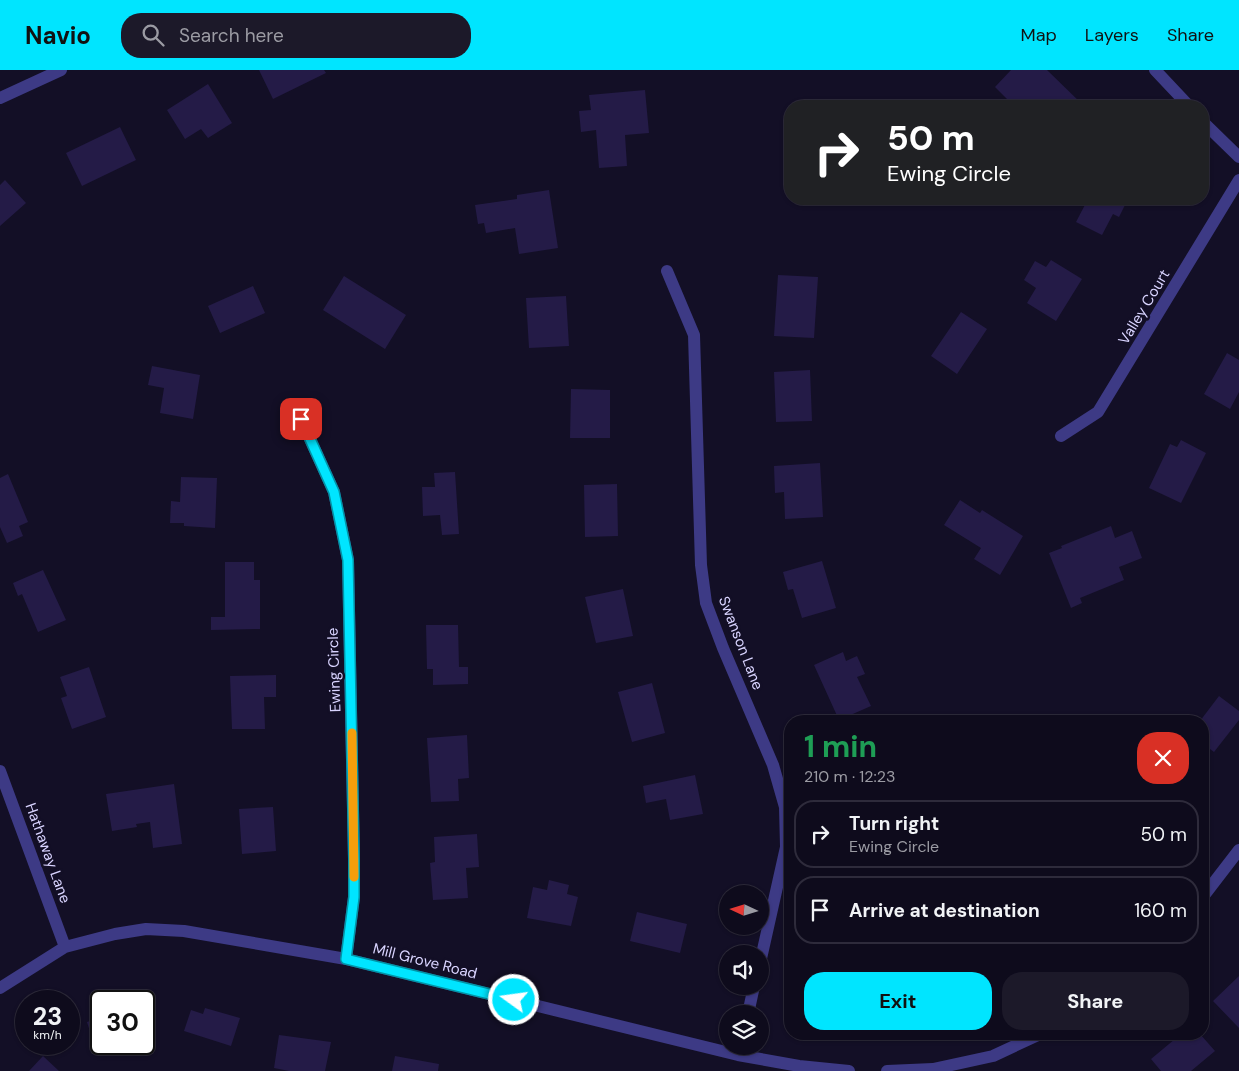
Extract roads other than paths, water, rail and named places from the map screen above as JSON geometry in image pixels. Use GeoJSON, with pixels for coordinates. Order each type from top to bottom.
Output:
{"type":"FeatureCollection","features":[{"type":"Feature","properties":{"kind":"street"},"geometry":{"type":"LineString","coordinates":[[0,98],[61,70]]}},
{"type":"Feature","properties":{"kind":"street"},"geometry":{"type":"LineString","coordinates":[[1155,70],[1182,100]]}},
{"type":"Feature","properties":{"kind":"street"},"geometry":{"type":"LineString","coordinates":[[1209,128],[1239,157]]}},
{"type":"Feature","properties":{"kind":"street","name":"Valley Court"},"geometry":{"type":"LineString","coordinates":[[1062,436],[1098,412],[1239,180]]}},
{"type":"Feature","properties":{"kind":"street","name":"Swanson Lane"},"geometry":{"type":"LineString","coordinates":[[667,272],[694,334],[701,565],[706,602],[723,648],[773,765],[784,804]]}},
{"type":"Feature","properties":{"kind":"street","name":"Ewing Circle"},"geometry":{"type":"LineString","coordinates":[[301,419],[334,492],[348,560],[354,897],[346,959]]}},
{"type":"Feature","properties":{"kind":"street","name":"Hathaway Lane"},"geometry":{"type":"LineString","coordinates":[[0,771],[65,947]]}},
{"type":"Feature","properties":{"kind":"street"},"geometry":{"type":"LineString","coordinates":[[1209,889],[1239,850]]}},
{"type":"Feature","properties":{"kind":"street","name":"Swanson Lane"},"geometry":{"type":"LineString","coordinates":[[764,945],[784,857]]}},
{"type":"Feature","properties":{"kind":"street","name":"Mill Grove Road"},"geometry":{"type":"LineString","coordinates":[[0,988],[65,947],[115,934],[146,929],[184,931],[346,959],[719,1046]]}},
{"type":"Feature","properties":{"kind":"street"},"geometry":{"type":"LineString","coordinates":[[887,1071],[933,1069],[993,1056],[1027,1040]]}},
{"type":"Feature","properties":{"kind":"street","name":"Mill Grove Road"},"geometry":{"type":"LineString","coordinates":[[755,1055],[799,1066],[849,1071]]}}]}
